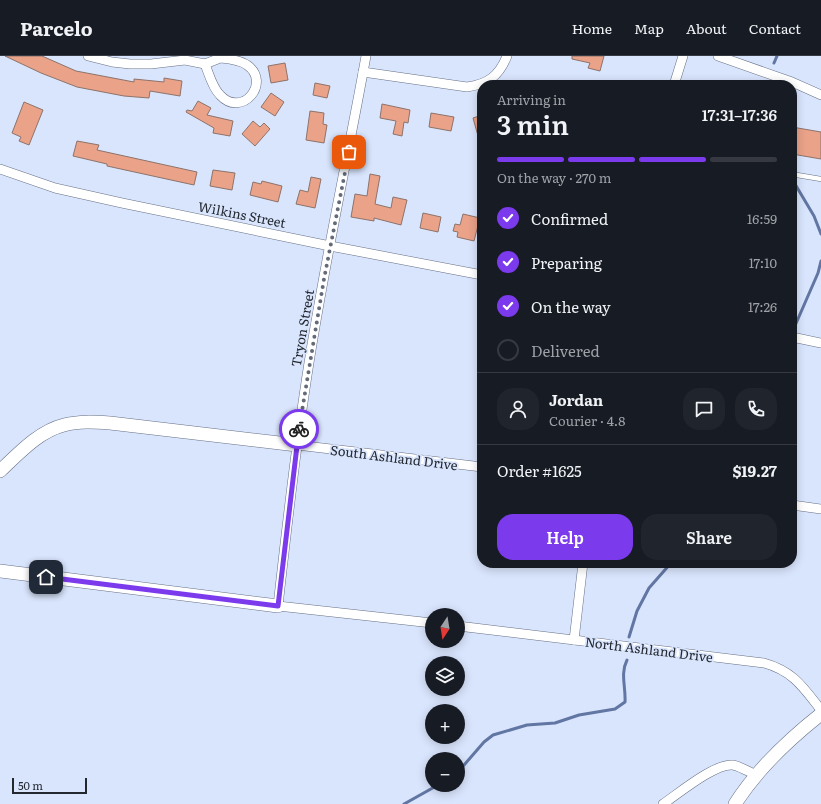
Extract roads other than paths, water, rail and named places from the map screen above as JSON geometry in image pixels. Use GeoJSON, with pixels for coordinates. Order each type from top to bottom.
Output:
{"type":"FeatureCollection","features":[{"type":"Feature","properties":{"kind":"street"},"geometry":{"type":"LineString","coordinates":[[88,56],[112,62],[130,64],[151,64],[185,60],[205,64],[220,58],[232,60],[247,65],[254,71],[256,80],[255,90],[246,101],[236,103],[227,101],[215,88],[205,64]]}},
{"type":"Feature","properties":{"kind":"street","name":"Tryon Street"},"geometry":{"type":"LineString","coordinates":[[278,606],[297,445],[308,373],[330,246],[356,120],[366,56]]}},
{"type":"Feature","properties":{"kind":"street"},"geometry":{"type":"LineString","coordinates":[[491,80],[502,67],[507,56]]}},
{"type":"Feature","properties":{"kind":"street"},"geometry":{"type":"LineString","coordinates":[[675,80],[682,56]]}},
{"type":"Feature","properties":{"kind":"street"},"geometry":{"type":"LineString","coordinates":[[718,56],[786,80]]}},
{"type":"Feature","properties":{"kind":"street"},"geometry":{"type":"LineString","coordinates":[[363,72],[467,87],[477,86]]}},
{"type":"Feature","properties":{"kind":"street"},"geometry":{"type":"LineString","coordinates":[[797,84],[821,95]]}},
{"type":"Feature","properties":{"kind":"street","name":"Wilkins Street"},"geometry":{"type":"LineString","coordinates":[[0,169],[54,188],[122,203],[330,246],[477,274]]}},
{"type":"Feature","properties":{"kind":"street"},"geometry":{"type":"LineString","coordinates":[[797,339],[821,343]]}},
{"type":"Feature","properties":{"kind":"street","name":"South Ashland Drive"},"geometry":{"type":"LineString","coordinates":[[0,471],[28,446],[63,425],[80,422],[163,429],[477,466]]}},
{"type":"Feature","properties":{"kind":"street"},"geometry":{"type":"LineString","coordinates":[[797,506],[821,509]]}},
{"type":"Feature","properties":{"kind":"street"},"geometry":{"type":"LineString","coordinates":[[574,640],[582,568]]}},
{"type":"Feature","properties":{"kind":"street"},"geometry":{"type":"LineString","coordinates":[[0,571],[278,606],[425,622]]}},
{"type":"Feature","properties":{"kind":"street","name":"North Ashland Drive"},"geometry":{"type":"LineString","coordinates":[[465,627],[764,663],[786,671],[796,679],[821,710]]}},
{"type":"Feature","properties":{"kind":"street"},"geometry":{"type":"LineString","coordinates":[[735,804],[746,787],[781,747],[821,714]]}},
{"type":"Feature","properties":{"kind":"street"},"geometry":{"type":"LineString","coordinates":[[663,804],[711,772],[724,766],[732,765],[742,768],[756,776]]}},
{"type":"Feature","properties":{"kind":"lane"},"geometry":{"type":"LineString","coordinates":[[797,175],[821,179]]}},
{"type":"Feature","properties":{"kind":"waterway"},"geometry":{"type":"LineString","coordinates":[[774,63],[777,56]]}},
{"type":"Feature","properties":{"kind":"waterway"},"geometry":{"type":"LineString","coordinates":[[797,187],[814,216],[821,234]]}},
{"type":"Feature","properties":{"kind":"waterway"},"geometry":{"type":"LineString","coordinates":[[797,321],[818,273],[821,261]]}},
{"type":"Feature","properties":{"kind":"waterway"},"geometry":{"type":"LineString","coordinates":[[629,637],[637,611],[649,588],[667,568]]}},
{"type":"Feature","properties":{"kind":"waterway"},"geometry":{"type":"LineString","coordinates":[[465,764],[484,742],[493,735],[527,725],[555,723],[579,715],[615,709],[625,702],[624,670],[627,660]]}},
{"type":"Feature","properties":{"kind":"waterway"},"geometry":{"type":"LineString","coordinates":[[404,804],[425,792]]}}]}
